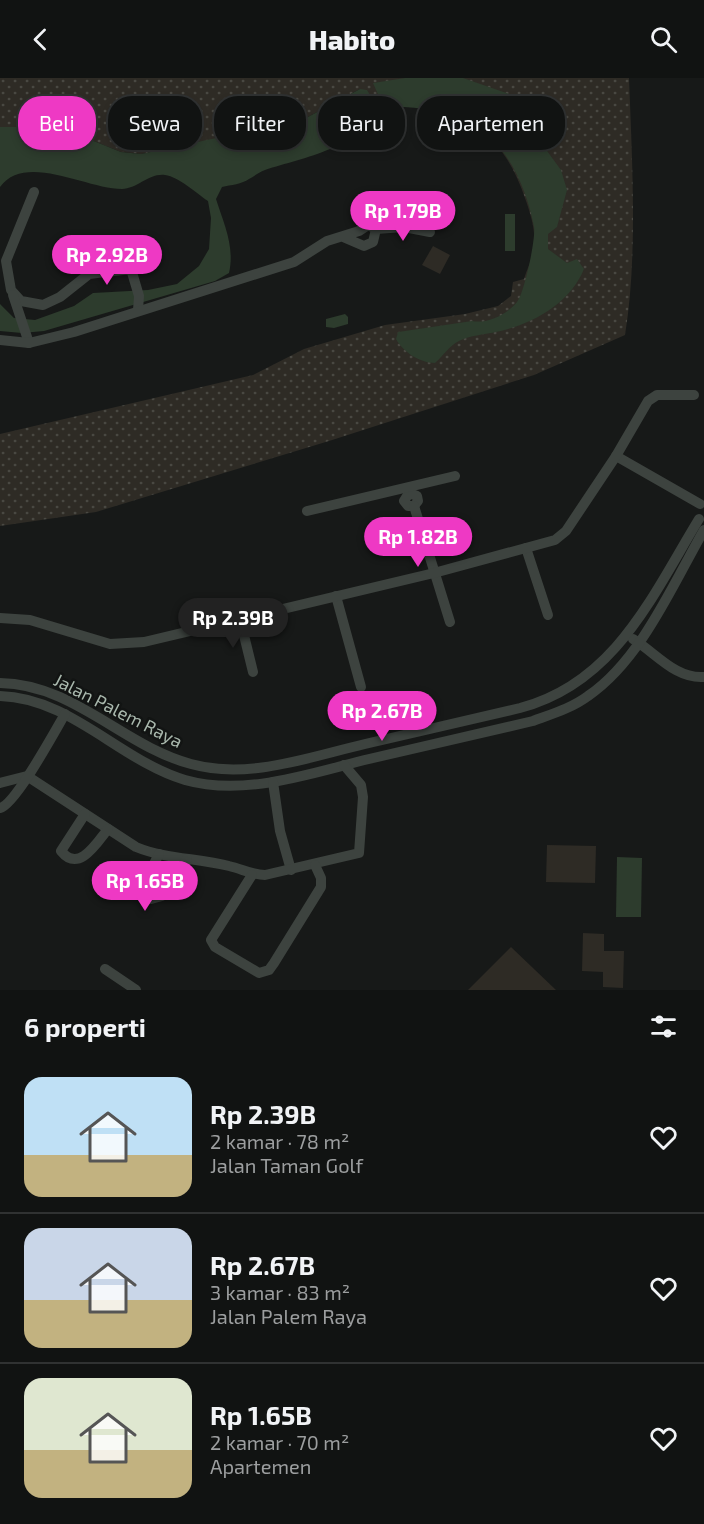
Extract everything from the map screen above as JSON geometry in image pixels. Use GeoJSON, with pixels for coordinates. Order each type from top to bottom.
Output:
{"type":"FeatureCollection","features":[{"type":"Feature","properties":{"kind":"street"},"geometry":{"type":"LineString","coordinates":[[28,339],[11,290],[6,261],[34,192]]}},
{"type":"Feature","properties":{"kind":"street"},"geometry":{"type":"LineString","coordinates":[[0,340],[28,339],[294,262],[327,242],[344,237],[368,225],[376,229],[404,227],[430,232]]}},
{"type":"Feature","properties":{"kind":"street"},"geometry":{"type":"LineString","coordinates":[[11,290],[21,301],[43,305],[60,297],[89,274],[131,269],[139,308]]}},
{"type":"Feature","properties":{"kind":"street"},"geometry":{"type":"LineString","coordinates":[[0,618],[30,620],[110,644],[144,642],[434,573],[548,543],[561,536],[616,456],[652,398],[664,394],[694,395]]}},
{"type":"Feature","properties":{"kind":"street"},"geometry":{"type":"LineString","coordinates":[[616,456],[702,503],[697,514],[702,521]]}},
{"type":"Feature","properties":{"kind":"street"},"geometry":{"type":"LineString","coordinates":[[307,511],[409,490],[455,476]]}},
{"type":"Feature","properties":{"kind":"street"},"geometry":{"type":"LineString","coordinates":[[409,490],[417,496],[418,501],[414,506],[450,622]]}},
{"type":"Feature","properties":{"kind":"street","name":"Jalan Palem Raya"},"geometry":{"type":"LineString","coordinates":[[0,683],[29,686],[55,694],[141,744],[172,758],[209,768],[243,770],[269,767],[544,702],[566,691],[590,673],[628,636],[702,521]]}},
{"type":"Feature","properties":{"kind":"street","name":"Jalan Palem Raya"},"geometry":{"type":"LineString","coordinates":[[0,696],[39,702],[65,714],[142,762],[165,773],[187,781],[214,785],[270,782],[533,721],[562,711],[589,696],[611,677],[639,643],[704,530]]}},
{"type":"Feature","properties":{"kind":"street"},"geometry":{"type":"LineString","coordinates":[[526,548],[548,615]]}},
{"type":"Feature","properties":{"kind":"street"},"geometry":{"type":"LineString","coordinates":[[336,596],[361,687]]}},
{"type":"Feature","properties":{"kind":"street"},"geometry":{"type":"LineString","coordinates":[[240,619],[253,672]]}},
{"type":"Feature","properties":{"kind":"street"},"geometry":{"type":"LineString","coordinates":[[628,636],[667,666],[695,677],[704,677]]}},
{"type":"Feature","properties":{"kind":"street"},"geometry":{"type":"LineString","coordinates":[[0,808],[8,804],[65,714]]}},
{"type":"Feature","properties":{"kind":"street"},"geometry":{"type":"LineString","coordinates":[[0,783],[27,776],[136,847],[159,854],[230,866],[252,875],[291,870],[357,855],[361,850],[362,790],[344,765]]}},
{"type":"Feature","properties":{"kind":"street"},"geometry":{"type":"LineString","coordinates":[[270,782],[291,870]]}},
{"type":"Feature","properties":{"kind":"street"},"geometry":{"type":"LineString","coordinates":[[85,814],[61,851],[71,859],[77,860],[88,854],[108,829]]}},
{"type":"Feature","properties":{"kind":"street"},"geometry":{"type":"LineString","coordinates":[[159,854],[142,887],[143,893],[151,899],[162,896],[187,858]]}},
{"type":"Feature","properties":{"kind":"street"},"geometry":{"type":"LineString","coordinates":[[252,875],[211,940],[215,947],[259,973],[269,970],[321,887],[321,878],[315,865]]}},
{"type":"Feature","properties":{"kind":"street"},"geometry":{"type":"LineString","coordinates":[[105,969],[136,990]]}},
{"type":"Feature","properties":{"kind":"shaded area"},"geometry":{"type":"Polygon","coordinates":[[[0,78],[629,78],[633,240],[625,335],[534,375],[329,441],[96,512],[0,526],[0,434],[253,375],[304,349],[385,325],[465,314],[498,306],[511,296],[513,282],[524,279],[534,248],[532,223],[525,198],[510,163],[501,150],[565,150],[565,96],[417,96],[417,107],[405,107],[405,96],[368,96],[360,89],[347,96],[318,96],[318,112],[306,118],[306,96],[214,96],[214,140],[202,142],[202,96],[108,96],[108,147],[96,142],[96,96],[18,96],[18,127],[0,127],[0,78]]]}},
{"type":"Feature","properties":{"kind":"shaded area"},"geometry":{"type":"Polygon","coordinates":[[[405,78],[463,78],[515,96],[417,96],[417,108],[405,107],[405,96],[379,96],[373,83],[405,78]]]}},
{"type":"Feature","properties":{"kind":"shaded area"},"geometry":{"type":"Polygon","coordinates":[[[360,89],[367,90],[371,96],[347,96],[360,89]]]}},
{"type":"Feature","properties":{"kind":"shaded area"},"geometry":{"type":"Polygon","coordinates":[[[318,112],[318,150],[327,150],[263,171],[243,182],[222,187],[216,199],[230,245],[229,273],[215,281],[44,331],[22,333],[0,331],[0,304],[14,318],[35,320],[74,306],[93,293],[148,290],[177,284],[199,266],[209,249],[211,218],[208,201],[182,182],[165,175],[154,176],[133,187],[122,189],[40,172],[25,173],[11,177],[0,187],[0,127],[18,127],[18,150],[96,150],[96,142],[108,147],[108,150],[141,154],[160,150],[202,150],[202,141],[214,138],[214,150],[306,150],[306,118],[318,112]]]}},
{"type":"Feature","properties":{"kind":"shaded area"},"geometry":{"type":"Polygon","coordinates":[[[116,150],[162,150],[141,154],[116,150]]]}},
{"type":"Feature","properties":{"kind":"shaded area"},"geometry":{"type":"Polygon","coordinates":[[[546,150],[561,170],[567,190],[557,227],[548,234],[548,249],[567,263],[577,259],[584,269],[569,293],[536,318],[509,329],[459,341],[435,363],[418,359],[399,344],[396,339],[398,332],[484,321],[508,310],[520,297],[531,254],[534,227],[519,179],[502,151],[546,150]]]}},
{"type":"Feature","properties":{"kind":"shaded area"},"geometry":{"type":"Polygon","coordinates":[[[505,214],[515,214],[515,251],[505,251],[505,214]]]}},
{"type":"Feature","properties":{"kind":"shaded area"},"geometry":{"type":"Polygon","coordinates":[[[433,246],[450,255],[440,274],[422,265],[433,246]]]}},
{"type":"Feature","properties":{"kind":"shaded area"},"geometry":{"type":"Polygon","coordinates":[[[345,314],[348,317],[348,324],[334,328],[326,327],[326,319],[345,314]]]}},
{"type":"Feature","properties":{"kind":"shaded area"},"geometry":{"type":"Polygon","coordinates":[[[547,845],[596,846],[595,883],[546,882],[547,845]]]}},
{"type":"Feature","properties":{"kind":"shaded area"},"geometry":{"type":"Polygon","coordinates":[[[617,857],[642,858],[641,917],[616,917],[617,857]]]}},
{"type":"Feature","properties":{"kind":"shaded area"},"geometry":{"type":"Polygon","coordinates":[[[583,933],[604,934],[604,951],[624,951],[623,988],[603,987],[603,972],[582,971],[583,933]]]}},
{"type":"Feature","properties":{"kind":"shaded area"},"geometry":{"type":"Polygon","coordinates":[[[511,947],[556,990],[468,990],[511,947]]]}}]}
